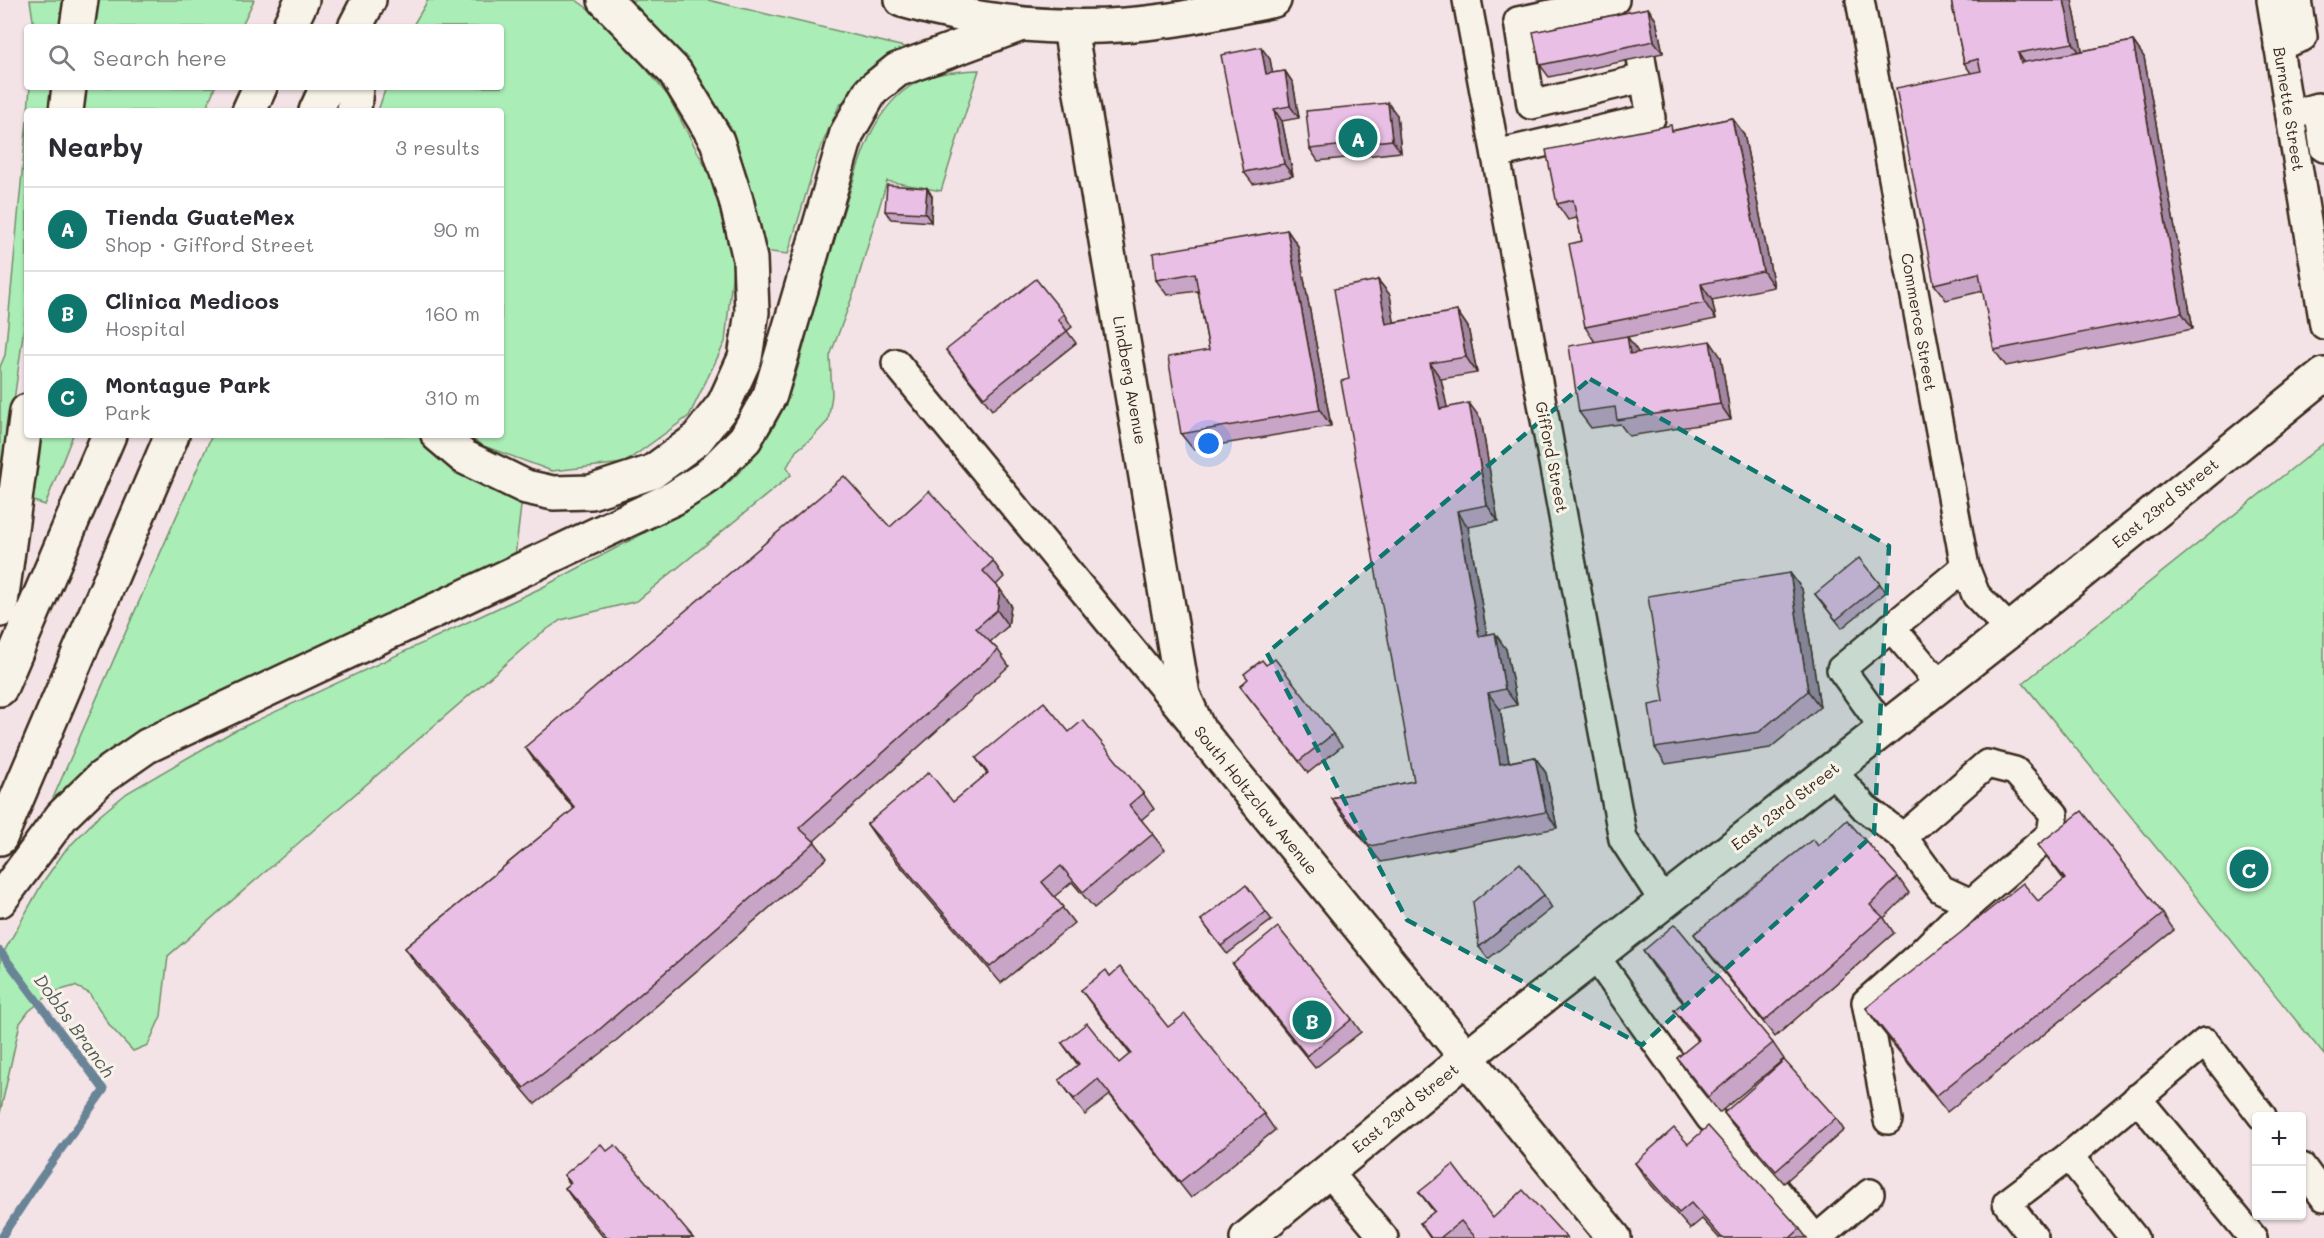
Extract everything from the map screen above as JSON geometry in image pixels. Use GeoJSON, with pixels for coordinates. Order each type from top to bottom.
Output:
{"type":"FeatureCollection","features":[{"type":"Feature","properties":{"kind":"main road"},"geometry":{"type":"LineString","coordinates":[[77,24],[81,0]]}},
{"type":"Feature","properties":{"kind":"main road"},"geometry":{"type":"LineString","coordinates":[[290,24],[302,0]]}},
{"type":"Feature","properties":{"kind":"main road"},"geometry":{"type":"LineString","coordinates":[[442,438],[464,457],[526,487],[553,493],[591,492],[652,472],[696,440],[724,404],[745,358],[752,312],[750,259],[736,200],[717,141],[675,72],[605,0]]}},
{"type":"Feature","properties":{"kind":"main road"},"geometry":{"type":"LineString","coordinates":[[902,0],[1019,25],[1070,28],[1169,20],[1274,0]]}},
{"type":"Feature","properties":{"kind":"main road"},"geometry":{"type":"LineString","coordinates":[[0,900],[62,816],[101,778],[147,746],[674,498],[707,477],[745,439],[770,395],[848,134],[871,92],[897,70],[1019,25]]}},
{"type":"Feature","properties":{"kind":"main road","name":"Lindberg Avenue"},"geometry":{"type":"LineString","coordinates":[[1070,28],[1184,695],[1198,729]]}},
{"type":"Feature","properties":{"kind":"main road"},"geometry":{"type":"LineString","coordinates":[[66,108],[69,90]]}},
{"type":"Feature","properties":{"kind":"main road"},"geometry":{"type":"LineString","coordinates":[[250,108],[259,90]]}},
{"type":"Feature","properties":{"kind":"main road"},"geometry":{"type":"LineString","coordinates":[[317,108],[326,90]]}},
{"type":"Feature","properties":{"kind":"main road"},"geometry":{"type":"LineString","coordinates":[[354,108],[356,90]]}},
{"type":"Feature","properties":{"kind":"main road","name":"East 23rd Street"},"geometry":{"type":"LineString","coordinates":[[1246,1238],[1467,1057],[2010,630],[2324,375]]}},
{"type":"Feature","properties":{"kind":"main road"},"geometry":{"type":"LineString","coordinates":[[0,610],[24,433]]}},
{"type":"Feature","properties":{"kind":"main road"},"geometry":{"type":"LineString","coordinates":[[0,689],[109,438]]}},
{"type":"Feature","properties":{"kind":"main road"},"geometry":{"type":"LineString","coordinates":[[0,838],[171,438]]}},
{"type":"Feature","properties":{"kind":"main road","name":"South Holtzclaw Avenue"},"geometry":{"type":"LineString","coordinates":[[1198,729],[1614,1238]]}},
{"type":"Feature","properties":{"kind":"street","name":"Gifford Street"},"geometry":{"type":"LineString","coordinates":[[1467,0],[1623,840],[1664,902]]}},
{"type":"Feature","properties":{"kind":"street","name":"Commerce Street"},"geometry":{"type":"LineString","coordinates":[[1860,0],[1965,567],[1976,595],[2010,630]]}},
{"type":"Feature","properties":{"kind":"street","name":"Burnette Street"},"geometry":{"type":"LineString","coordinates":[[2271,0],[2290,115],[2318,250],[2324,325]]}},
{"type":"Feature","properties":{"kind":"street"},"geometry":{"type":"LineString","coordinates":[[2278,46],[2303,37],[2297,0]]}},
{"type":"Feature","properties":{"kind":"street"},"geometry":{"type":"LineString","coordinates":[[1530,146],[1528,106],[1518,21],[1585,3],[1627,5]]}},
{"type":"Feature","properties":{"kind":"street"},"geometry":{"type":"LineString","coordinates":[[1557,12],[1562,41]]}},
{"type":"Feature","properties":{"kind":"street"},"geometry":{"type":"LineString","coordinates":[[1476,47],[1520,38]]}},
{"type":"Feature","properties":{"kind":"street"},"geometry":{"type":"LineString","coordinates":[[1488,116],[1528,106],[1567,89],[1604,88],[1642,68],[1651,118],[1496,154]]}},
{"type":"Feature","properties":{"kind":"street"},"geometry":{"type":"LineString","coordinates":[[1604,88],[1613,127]]}},
{"type":"Feature","properties":{"kind":"street"},"geometry":{"type":"LineString","coordinates":[[1567,89],[1571,136]]}},
{"type":"Feature","properties":{"kind":"street"},"geometry":{"type":"LineString","coordinates":[[2290,115],[2321,107],[2324,148]]}},
{"type":"Feature","properties":{"kind":"street","name":"South Holtzclaw Avenue"},"geometry":{"type":"LineString","coordinates":[[896,363],[1198,729]]}},
{"type":"Feature","properties":{"kind":"street"},"geometry":{"type":"LineString","coordinates":[[1884,728],[1841,669],[1965,567]]}},
{"type":"Feature","properties":{"kind":"street"},"geometry":{"type":"LineString","coordinates":[[1891,627],[1939,684]]}},
{"type":"Feature","properties":{"kind":"street"},"geometry":{"type":"LineString","coordinates":[[1888,1120],[1866,1002],[1919,956],[1971,903],[2051,834],[2054,813],[2015,771],[1987,764],[1903,837]]}},
{"type":"Feature","properties":{"kind":"street"},"geometry":{"type":"LineString","coordinates":[[1831,770],[1865,808],[1903,837],[1941,889],[1971,903]]}},
{"type":"Feature","properties":{"kind":"street"},"geometry":{"type":"LineString","coordinates":[[1595,956],[1710,1118],[1730,1135],[1816,1238],[1870,1193]]}},
{"type":"Feature","properties":{"kind":"street"},"geometry":{"type":"LineString","coordinates":[[2034,1238],[2007,1203],[2069,1156],[2205,1042],[2259,1112]]}},
{"type":"Feature","properties":{"kind":"street"},"geometry":{"type":"LineString","coordinates":[[2138,1098],[2253,1238]]}},
{"type":"Feature","properties":{"kind":"street"},"geometry":{"type":"LineString","coordinates":[[2069,1156],[2134,1238]]}},
{"type":"Feature","properties":{"kind":"street"},"geometry":{"type":"LineString","coordinates":[[1329,1171],[1384,1238]]}},
{"type":"Feature","properties":{"kind":"street"},"geometry":{"type":"LineString","coordinates":[[2306,1174],[2324,1197]]}},
{"type":"Feature","properties":{"kind":"highlighted area"},"geometry":{"type":"Polygon","coordinates":[[[1590,379],[1889,546],[1874,834],[1642,1045],[1407,920],[1267,653],[1590,379]]]}},
{"type":"Feature","properties":{"kind":"green space"},"geometry":{"type":"Polygon","coordinates":[[[30,0],[65,0],[62,24],[34,24],[30,0]]]}},
{"type":"Feature","properties":{"kind":"green space"},"geometry":{"type":"Polygon","coordinates":[[[96,0],[254,0],[242,24],[92,24],[96,0]]]}},
{"type":"Feature","properties":{"kind":"green space"},"geometry":{"type":"Polygon","coordinates":[[[428,0],[576,0],[612,26],[668,96],[715,185],[734,259],[725,342],[689,416],[624,463],[552,471],[481,445],[472,438],[504,438],[504,108],[379,108],[385,90],[504,90],[504,24],[414,24],[428,0]]]}},
{"type":"Feature","properties":{"kind":"green space"},"geometry":{"type":"Polygon","coordinates":[[[622,0],[708,0],[917,50],[874,69],[839,106],[818,154],[788,254],[762,251],[712,104],[687,59],[622,0]]]}},
{"type":"Feature","properties":{"kind":"green space"},"geometry":{"type":"Polygon","coordinates":[[[979,70],[941,191],[887,181],[854,292],[830,356],[832,395],[828,421],[796,451],[787,467],[791,475],[637,601],[561,620],[540,634],[168,956],[161,1016],[148,1045],[133,1051],[110,1026],[89,993],[75,986],[53,992],[29,1011],[20,1023],[0,1113],[0,959],[43,882],[64,852],[98,817],[127,793],[232,732],[541,588],[708,499],[734,477],[767,438],[790,392],[820,286],[855,177],[878,120],[897,97],[917,82],[942,74],[979,70]]]}},
{"type":"Feature","properties":{"kind":"green space"},"geometry":{"type":"Polygon","coordinates":[[[30,90],[55,90],[52,108],[28,108],[30,90]]]}},
{"type":"Feature","properties":{"kind":"green space"},"geometry":{"type":"Polygon","coordinates":[[[84,90],[214,90],[206,108],[81,108],[84,90]]]}},
{"type":"Feature","properties":{"kind":"green space"},"geometry":{"type":"Polygon","coordinates":[[[24,152],[24,327],[0,504],[0,367],[5,355],[24,152]]]}},
{"type":"Feature","properties":{"kind":"green space"},"geometry":{"type":"Polygon","coordinates":[[[37,438],[72,438],[45,505],[28,499],[37,438]]]}},
{"type":"Feature","properties":{"kind":"green space"},"geometry":{"type":"Polygon","coordinates":[[[211,438],[421,438],[469,475],[522,498],[515,556],[50,805],[211,438]]]}},
{"type":"Feature","properties":{"kind":"green space"},"geometry":{"type":"Polygon","coordinates":[[[2324,443],[2324,1055],[2023,683],[2324,443]]]}},
{"type":"Feature","properties":{"kind":"building"},"geometry":{"type":"Polygon","coordinates":[[[1951,0],[2064,0],[2073,43],[2018,53],[2021,63],[2133,41],[2182,313],[1994,350],[1979,273],[1934,284],[1896,88],[1981,71],[1978,59],[1964,63],[1951,0]]]}},
{"type":"Feature","properties":{"kind":"building"},"geometry":{"type":"Polygon","coordinates":[[[1648,8],[1654,41],[1540,65],[1533,32],[1648,8]]]}},
{"type":"Feature","properties":{"kind":"building"},"geometry":{"type":"Polygon","coordinates":[[[1261,47],[1266,74],[1285,71],[1290,106],[1274,109],[1284,164],[1244,172],[1221,55],[1261,47]]]}},
{"type":"Feature","properties":{"kind":"building"},"geometry":{"type":"Polygon","coordinates":[[[1388,103],[1392,140],[1310,149],[1306,111],[1388,103]]]}},
{"type":"Feature","properties":{"kind":"building"},"geometry":{"type":"Polygon","coordinates":[[[1732,118],[1763,271],[1701,284],[1705,303],[1585,327],[1569,244],[1582,241],[1573,200],[1557,204],[1546,150],[1671,125],[1672,131],[1732,118]]]}},
{"type":"Feature","properties":{"kind":"building"},"geometry":{"type":"Polygon","coordinates":[[[887,185],[927,188],[925,213],[885,211],[887,185]]]}},
{"type":"Feature","properties":{"kind":"building"},"geometry":{"type":"Polygon","coordinates":[[[1287,230],[1320,410],[1181,434],[1168,357],[1209,350],[1195,273],[1156,280],[1153,253],[1287,230]]]}},
{"type":"Feature","properties":{"kind":"building"},"geometry":{"type":"Polygon","coordinates":[[[1036,279],[1064,314],[1058,319],[1067,331],[984,397],[946,350],[1036,279]]]}},
{"type":"Feature","properties":{"kind":"building"},"geometry":{"type":"Polygon","coordinates":[[[1378,280],[1386,324],[1457,311],[1466,357],[1430,363],[1440,409],[1469,403],[1487,505],[1457,511],[1479,636],[1495,633],[1505,689],[1488,693],[1500,764],[1535,757],[1546,812],[1370,846],[1331,798],[1414,781],[1341,381],[1349,379],[1334,289],[1378,280]]]}},
{"type":"Feature","properties":{"kind":"building"},"geometry":{"type":"Polygon","coordinates":[[[1627,336],[1630,354],[1710,341],[1720,404],[1617,420],[1615,407],[1579,412],[1569,346],[1627,336]]]}},
{"type":"Feature","properties":{"kind":"building"},"geometry":{"type":"Polygon","coordinates":[[[844,476],[890,527],[929,491],[993,561],[983,571],[1000,589],[997,610],[976,628],[998,650],[799,828],[815,842],[592,1036],[524,1088],[405,948],[575,808],[525,747],[844,476]]]}},
{"type":"Feature","properties":{"kind":"building"},"geometry":{"type":"Polygon","coordinates":[[[1859,558],[1880,584],[1836,620],[1815,594],[1859,558]]]}},
{"type":"Feature","properties":{"kind":"building"},"geometry":{"type":"Polygon","coordinates":[[[1790,573],[1808,691],[1759,732],[1655,748],[1649,705],[1664,702],[1648,596],[1790,573]]]}},
{"type":"Feature","properties":{"kind":"building"},"geometry":{"type":"Polygon","coordinates":[[[1275,659],[1333,734],[1299,761],[1240,686],[1248,679],[1244,674],[1262,660],[1266,665],[1275,659]]]}},
{"type":"Feature","properties":{"kind":"building"},"geometry":{"type":"Polygon","coordinates":[[[1044,702],[1069,732],[1083,720],[1143,793],[1129,805],[1153,834],[1083,892],[1061,866],[1042,882],[1063,907],[990,967],[867,824],[929,772],[953,802],[988,773],[976,758],[1044,702]]]}},
{"type":"Feature","properties":{"kind":"building"},"geometry":{"type":"Polygon","coordinates":[[[2082,811],[2163,914],[1936,1096],[1866,1008],[2023,883],[2038,901],[2065,879],[2038,845],[2082,811]]]}},
{"type":"Feature","properties":{"kind":"building"},"geometry":{"type":"Polygon","coordinates":[[[1847,820],[1898,877],[1870,905],[1883,917],[1764,1021],[1694,934],[1813,839],[1818,846],[1847,820]]]}},
{"type":"Feature","properties":{"kind":"building"},"geometry":{"type":"Polygon","coordinates":[[[1520,863],[1544,895],[1479,947],[1473,902],[1520,863]]]}},
{"type":"Feature","properties":{"kind":"building"},"geometry":{"type":"Polygon","coordinates":[[[1246,885],[1266,912],[1221,946],[1201,920],[1246,885]]]}},
{"type":"Feature","properties":{"kind":"building"},"geometry":{"type":"Polygon","coordinates":[[[1675,924],[1773,1043],[1708,1097],[1677,1058],[1699,1040],[1674,1010],[1684,1002],[1643,951],[1675,924]]]}},
{"type":"Feature","properties":{"kind":"building"},"geometry":{"type":"Polygon","coordinates":[[[1278,927],[1352,1019],[1307,1056],[1233,964],[1278,927]]]}},
{"type":"Feature","properties":{"kind":"building"},"geometry":{"type":"Polygon","coordinates":[[[1120,967],[1168,1027],[1185,1014],[1264,1114],[1180,1182],[1098,1079],[1074,1099],[1059,1080],[1079,1064],[1062,1043],[1087,1023],[1119,1063],[1131,1053],[1081,990],[1106,970],[1110,976],[1120,967]]]}},
{"type":"Feature","properties":{"kind":"building"},"geometry":{"type":"Polygon","coordinates":[[[1784,1060],[1836,1118],[1776,1171],[1724,1113],[1784,1060]]]}},
{"type":"Feature","properties":{"kind":"building"},"geometry":{"type":"Polygon","coordinates":[[[1708,1126],[1800,1229],[1790,1238],[1722,1238],[1691,1203],[1679,1213],[1635,1163],[1674,1128],[1688,1144],[1708,1126]]]}},
{"type":"Feature","properties":{"kind":"building"},"geometry":{"type":"Polygon","coordinates":[[[601,1144],[607,1151],[615,1145],[693,1238],[607,1238],[565,1188],[571,1183],[564,1175],[601,1144]]]}},
{"type":"Feature","properties":{"kind":"building"},"geometry":{"type":"Polygon","coordinates":[[[1453,1165],[1493,1218],[1523,1190],[1567,1238],[1476,1238],[1461,1221],[1440,1238],[1431,1238],[1420,1223],[1435,1211],[1419,1192],[1453,1165]]]}},
{"type":"Feature","properties":{"kind":"waterway","name":"Dobbs Branch"},"geometry":{"type":"LineString","coordinates":[[0,951],[104,1090],[1,1238]]}},
{"type":"Feature","properties":{"kind":"place","name":"Tienda GuateMex"},"geometry":{"type":"Point","coordinates":[1358,138]}},
{"type":"Feature","properties":{"kind":"place","name":"Montague Park"},"geometry":{"type":"Point","coordinates":[2249,869]}},
{"type":"Feature","properties":{"kind":"place","name":"Clinica Medicos"},"geometry":{"type":"Point","coordinates":[1312,1020]}}]}
